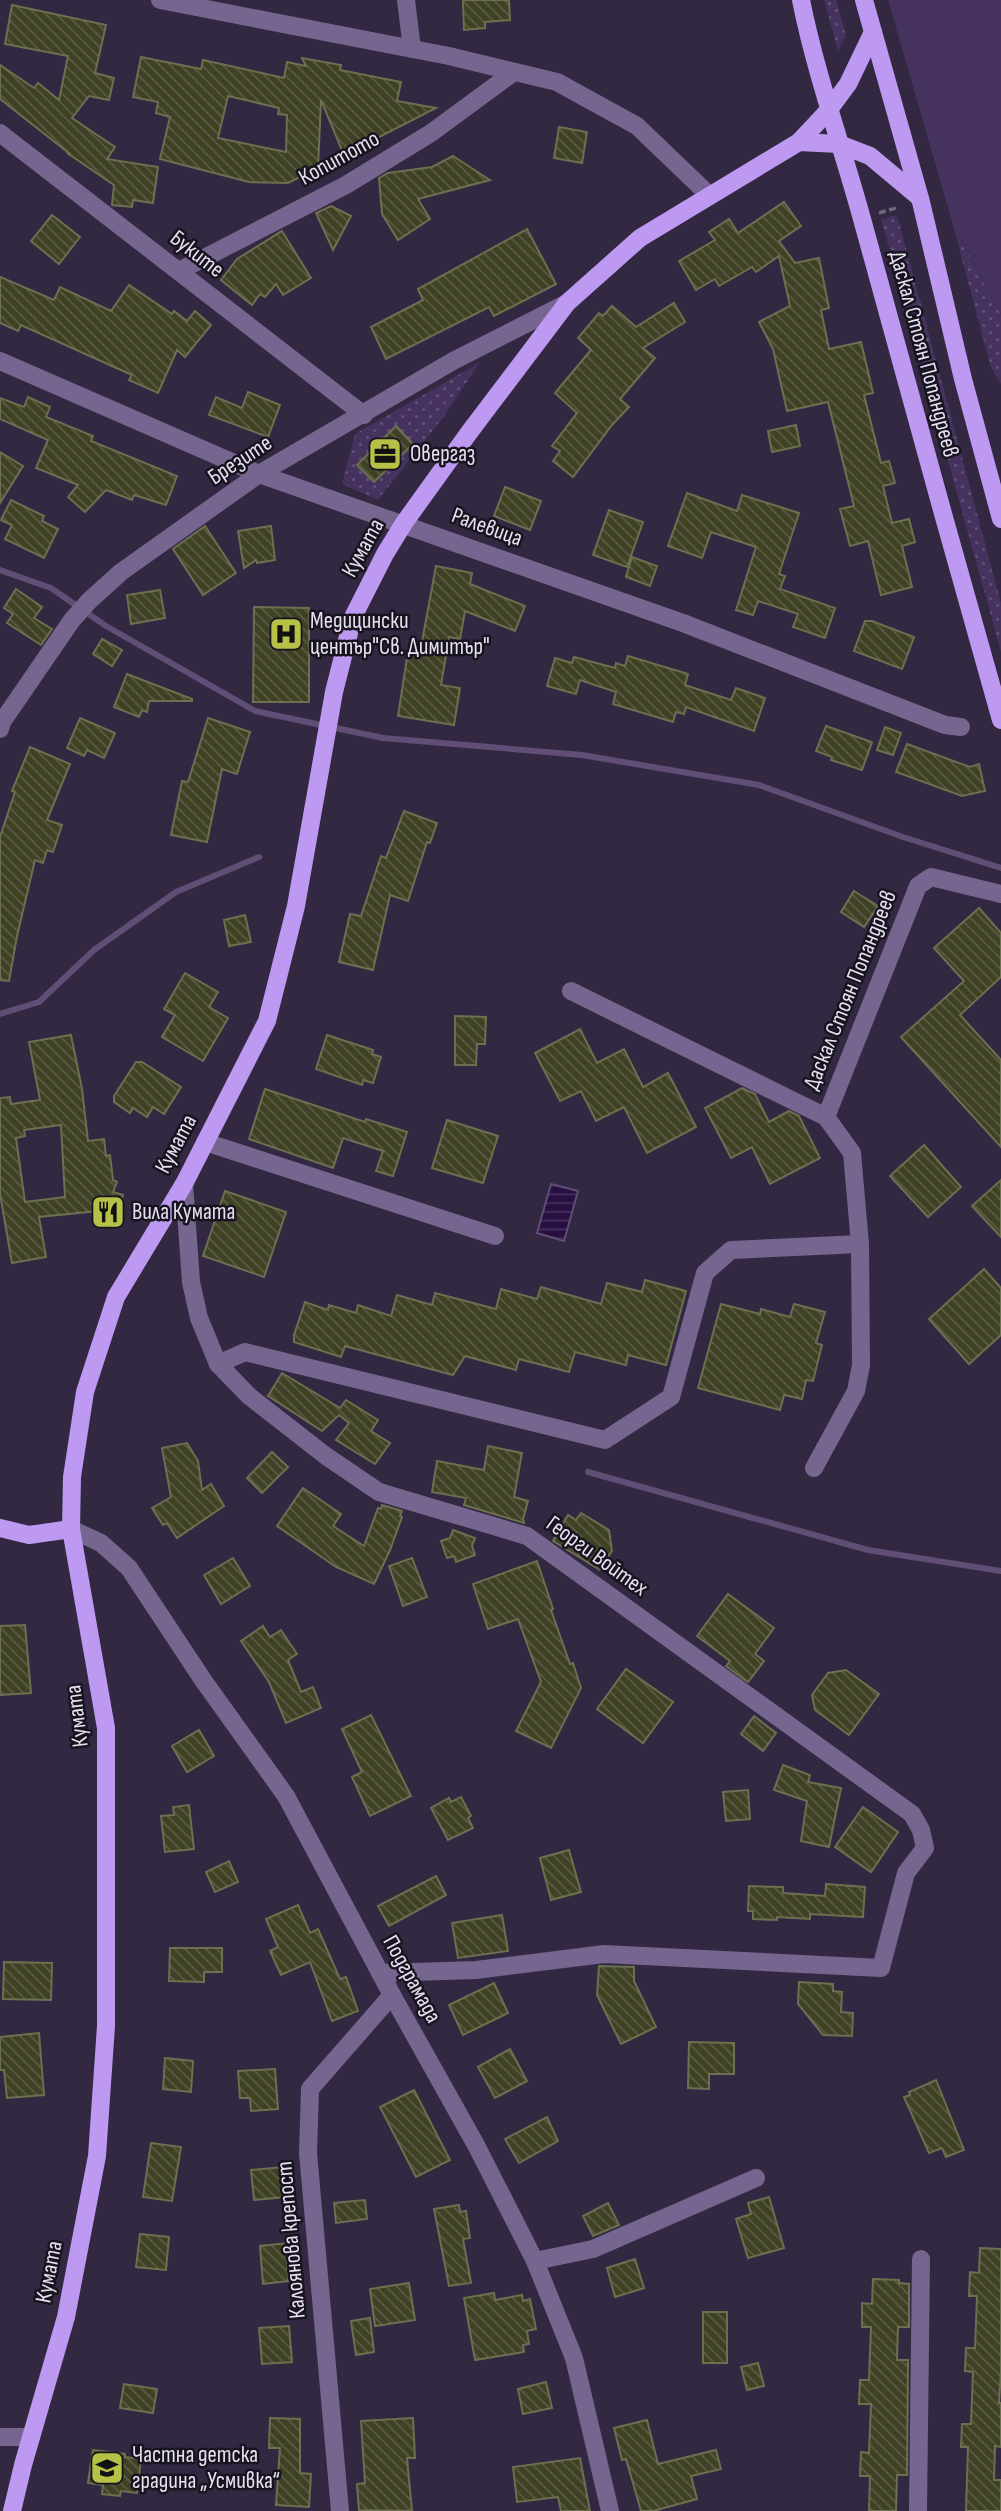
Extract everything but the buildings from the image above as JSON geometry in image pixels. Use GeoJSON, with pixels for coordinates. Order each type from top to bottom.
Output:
{"type":"FeatureCollection","features":[{"type":"Feature","properties":{"kind":"main road","name":"Даскал Стоян Попандреев"},"geometry":{"type":"LineString","coordinates":[[801,0],[807,35],[828,111],[862,217],[890,327],[1001,720]]}},
{"type":"Feature","properties":{"kind":"main road","name":"Даскал Стоян Попандреев"},"geometry":{"type":"LineString","coordinates":[[864,0],[919,197],[963,379],[1001,519]]}},
{"type":"Feature","properties":{"kind":"main road","name":"Кумата"},"geometry":{"type":"LineString","coordinates":[[12,2511],[66,2317],[97,2156],[106,2026],[106,1728],[71,1529],[72,1477],[85,1392],[116,1297],[184,1184],[267,1020],[296,906],[334,692],[354,617],[404,523],[567,303],[640,238],[799,142],[828,111],[848,84],[873,32]]}},
{"type":"Feature","properties":{"kind":"main road"},"geometry":{"type":"LineString","coordinates":[[799,142],[839,144],[870,156],[919,197]]}},
{"type":"Feature","properties":{"kind":"main road"},"geometry":{"type":"LineString","coordinates":[[0,1528],[29,1535],[71,1529]]}},
{"type":"Feature","properties":{"kind":"street"},"geometry":{"type":"LineString","coordinates":[[160,0],[412,49],[556,82],[637,126],[709,195]]}},
{"type":"Feature","properties":{"kind":"street"},"geometry":{"type":"LineString","coordinates":[[406,0],[412,49]]}},
{"type":"Feature","properties":{"kind":"street","name":"Копитото"},"geometry":{"type":"LineString","coordinates":[[179,271],[346,185],[431,133],[514,72]]}},
{"type":"Feature","properties":{"kind":"street","name":"Буките"},"geometry":{"type":"LineString","coordinates":[[0,133],[364,415]]}},
{"type":"Feature","properties":{"kind":"street","name":"Брезите"},"geometry":{"type":"LineString","coordinates":[[0,729],[72,620],[121,572],[259,474],[453,361],[567,303]]}},
{"type":"Feature","properties":{"kind":"street","name":"Ралевица"},"geometry":{"type":"LineString","coordinates":[[0,361],[259,474],[404,523],[683,624],[945,725],[961,727]]}},
{"type":"Feature","properties":{"kind":"street","name":"Даскал Стоян Попандреев"},"geometry":{"type":"LineString","coordinates":[[826,1116],[918,886],[931,877],[1001,894]]}},
{"type":"Feature","properties":{"kind":"street","name":"Даскал Стоян Попандреев"},"geometry":{"type":"LineString","coordinates":[[571,991],[826,1116],[852,1153],[861,1365],[856,1391],[814,1468]]}},
{"type":"Feature","properties":{"kind":"street"},"geometry":{"type":"LineString","coordinates":[[205,1142],[495,1236]]}},
{"type":"Feature","properties":{"kind":"street","name":"Георги Войтех"},"geometry":{"type":"LineString","coordinates":[[184,1184],[191,1282],[199,1318],[218,1364],[249,1396],[326,1456],[379,1492],[527,1536],[912,1814],[921,1830],[925,1848],[906,1873],[881,1968],[604,1954],[476,1970],[380,1973]]}},
{"type":"Feature","properties":{"kind":"street"},"geometry":{"type":"LineString","coordinates":[[218,1364],[245,1352],[606,1440],[671,1397],[705,1273],[731,1250],[854,1244]]}},
{"type":"Feature","properties":{"kind":"street","name":"Подграмада"},"geometry":{"type":"LineString","coordinates":[[71,1529],[101,1544],[129,1568],[203,1681],[286,1797],[476,2145],[535,2260],[574,2358],[610,2511]]}},
{"type":"Feature","properties":{"kind":"street","name":"Калоянова крепост"},"geometry":{"type":"LineString","coordinates":[[340,2511],[308,2153],[310,2089],[392,1995]]}},
{"type":"Feature","properties":{"kind":"street"},"geometry":{"type":"LineString","coordinates":[[535,2260],[593,2249],[756,2178]]}},
{"type":"Feature","properties":{"kind":"street"},"geometry":{"type":"LineString","coordinates":[[918,2511],[921,2259]]}},
{"type":"Feature","properties":{"kind":"street"},"geometry":{"type":"LineString","coordinates":[[0,2437],[31,2437]]}},
{"type":"Feature","properties":{"kind":"path"},"geometry":{"type":"LineString","coordinates":[[879,213],[896,208]]}},
{"type":"Feature","properties":{"kind":"shaded area"},"geometry":{"type":"Polygon","coordinates":[[[824,0],[836,0],[846,35],[838,51],[824,0]]]}},
{"type":"Feature","properties":{"kind":"shaded area"},"geometry":{"type":"Polygon","coordinates":[[[888,0],[1001,0],[1001,314],[953,225],[888,0]]]}},
{"type":"Feature","properties":{"kind":"shaded area"},"geometry":{"type":"Polygon","coordinates":[[[897,215],[1001,603],[1001,652],[881,219],[897,215]]]}},
{"type":"Feature","properties":{"kind":"shaded area"},"geometry":{"type":"Polygon","coordinates":[[[953,225],[1001,314],[1001,384],[991,368],[953,225]]]}},
{"type":"Feature","properties":{"kind":"shaded area"},"geometry":{"type":"Polygon","coordinates":[[[480,362],[445,415],[378,500],[342,484],[355,434],[480,362]],[[395,427],[358,464],[375,482],[413,444],[395,427]]]}},
{"type":"Feature","properties":{"kind":"shaded area"},"geometry":{"type":"Polygon","coordinates":[[[551,1184],[578,1191],[564,1241],[537,1233],[551,1184]]]}},
{"type":"Feature","properties":{"kind":"waterway"},"geometry":{"type":"LineString","coordinates":[[0,570],[51,588],[106,626],[255,711],[383,738],[582,755],[759,785],[903,837],[1001,868]]}},
{"type":"Feature","properties":{"kind":"waterway"},"geometry":{"type":"LineString","coordinates":[[0,1014],[39,1002],[94,950],[176,892],[259,857]]}},
{"type":"Feature","properties":{"kind":"waterway"},"geometry":{"type":"LineString","coordinates":[[588,1472],[868,1550],[1001,1571]]}},
{"type":"Feature","properties":{"kind":"place","name":"Овергаз"},"geometry":{"type":"Point","coordinates":[385,454]}},
{"type":"Feature","properties":{"kind":"place","name":"Медицински център\"Св. Димитър\""},"geometry":{"type":"Point","coordinates":[286,634]}},
{"type":"Feature","properties":{"kind":"place","name":"Вила Кумата"},"geometry":{"type":"Point","coordinates":[108,1212]}},
{"type":"Feature","properties":{"kind":"place","name":"Частна детска градина „Усмивка“"},"geometry":{"type":"Point","coordinates":[107,2468]}}]}
